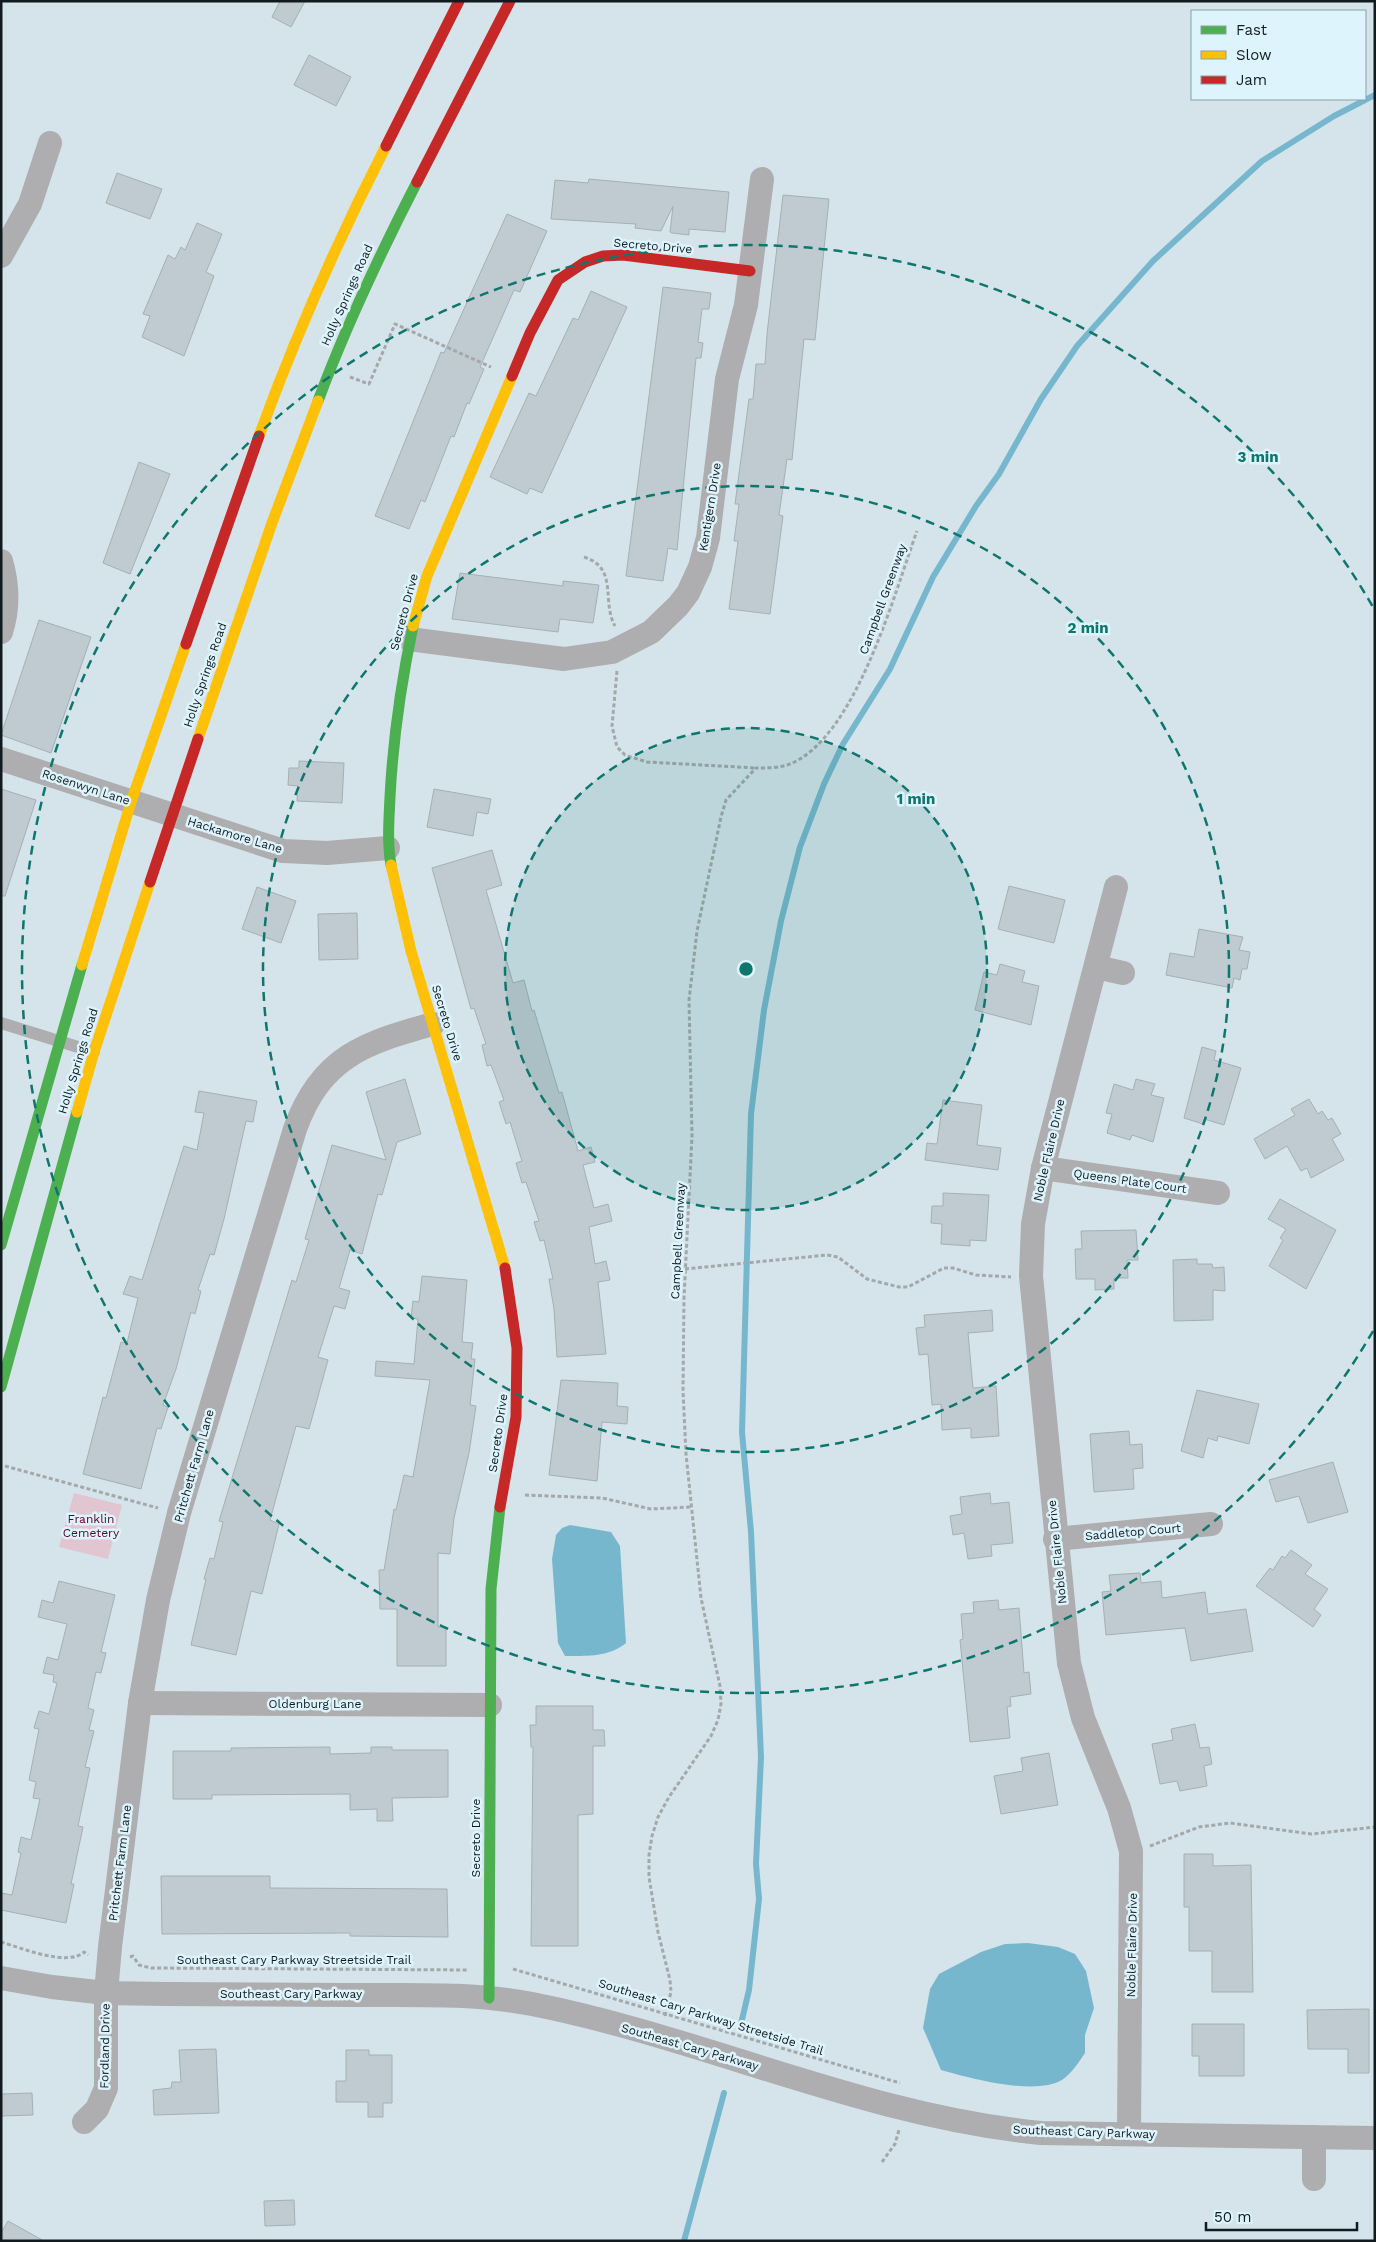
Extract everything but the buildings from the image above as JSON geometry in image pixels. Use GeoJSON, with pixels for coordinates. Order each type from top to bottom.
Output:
{"type":"FeatureCollection","features":[{"type":"Feature","properties":{"kind":"main road","name":"Holly Springs Road"},"geometry":{"type":"LineString","coordinates":[[1,1245],[59,1041],[131,802],[276,389],[349,219],[459,1]]}},
{"type":"Feature","properties":{"kind":"main road","name":"Holly Springs Road"},"geometry":{"type":"LineString","coordinates":[[1,1388],[94,1052],[268,532],[338,347],[376,262],[510,1]]}},
{"type":"Feature","properties":{"kind":"main road","name":"Secreto Drive"},"geometry":{"type":"LineString","coordinates":[[489,1998],[492,1558],[516,1417],[517,1348],[506,1272],[399,907],[388,848],[392,757],[409,639],[427,576],[511,376],[548,296],[558,280],[585,262],[603,256],[623,255],[750,271]]}},
{"type":"Feature","properties":{"kind":"street"},"geometry":{"type":"LineString","coordinates":[[1,256],[30,204],[50,143]]}},
{"type":"Feature","properties":{"kind":"street","name":"Kentigern Drive"},"geometry":{"type":"LineString","coordinates":[[409,639],[564,659],[588,657],[612,652],[635,642],[666,619],[688,593],[700,567],[708,538],[727,379],[746,305],[762,179]]}},
{"type":"Feature","properties":{"kind":"street"},"geometry":{"type":"LineString","coordinates":[[1,561],[6,578],[8,600],[1,632]]}},
{"type":"Feature","properties":{"kind":"street","name":"Rosenwyn Lane"},"geometry":{"type":"LineString","coordinates":[[1,759],[172,815]]}},
{"type":"Feature","properties":{"kind":"street","name":"Hackamore Lane"},"geometry":{"type":"LineString","coordinates":[[172,815],[283,851],[327,854],[388,848]]}},
{"type":"Feature","properties":{"kind":"street","name":"Noble Flaire Drive"},"geometry":{"type":"LineString","coordinates":[[1116,887],[1042,1168],[1033,1224],[1031,1276],[1065,1635],[1074,1690],[1092,1747],[1119,1808],[1131,1850],[1129,2134]]}},
{"type":"Feature","properties":{"kind":"street"},"geometry":{"type":"LineString","coordinates":[[1096,967],[1123,973]]}},
{"type":"Feature","properties":{"kind":"street","name":"Pritchett Farm Lane"},"geometry":{"type":"LineString","coordinates":[[106,1992],[140,1703],[158,1600],[180,1513],[303,1106],[324,1076],[353,1053],[400,1033],[433,1024]]}},
{"type":"Feature","properties":{"kind":"street","name":"Queens Plate Court"},"geometry":{"type":"LineString","coordinates":[[1042,1168],[1218,1193]]}},
{"type":"Feature","properties":{"kind":"street","name":"Saddletop Court"},"geometry":{"type":"LineString","coordinates":[[1056,1539],[1211,1524]]}},
{"type":"Feature","properties":{"kind":"street","name":"Oldenburg Lane"},"geometry":{"type":"LineString","coordinates":[[140,1703],[490,1706]]}},
{"type":"Feature","properties":{"kind":"street","name":"Southeast Cary Parkway"},"geometry":{"type":"LineString","coordinates":[[1,1978],[52,1987],[106,1992],[444,1995],[489,1998],[530,2004],[582,2016],[904,2110],[960,2123],[1041,2133],[1375,2138]]}},
{"type":"Feature","properties":{"kind":"street","name":"Fordland Drive"},"geometry":{"type":"LineString","coordinates":[[84,2122],[97,2109],[106,2088],[106,1992]]}},
{"type":"Feature","properties":{"kind":"street"},"geometry":{"type":"LineString","coordinates":[[1314,2137],[1314,2180]]}},
{"type":"Feature","properties":{"kind":"lane"},"geometry":{"type":"LineString","coordinates":[[1,1023],[94,1052]]}},
{"type":"Feature","properties":{"kind":"path"},"geometry":{"type":"LineString","coordinates":[[350,376],[369,384],[395,324],[511,376]]}},
{"type":"Feature","properties":{"kind":"path","name":"Campbell Greenway"},"geometry":{"type":"LineString","coordinates":[[666,2012],[671,1992],[649,1877],[649,1855],[652,1836],[658,1817],[669,1797],[711,1736],[718,1720],[721,1704],[720,1686],[701,1598],[686,1454],[683,1391],[685,1269],[692,1159],[689,1000],[697,931],[726,800],[756,768],[788,765],[812,750],[840,715],[855,691],[878,644],[917,531]]}},
{"type":"Feature","properties":{"kind":"path"},"geometry":{"type":"LineString","coordinates":[[584,558],[594,561],[602,568],[607,581],[610,614],[616,628]]}},
{"type":"Feature","properties":{"kind":"path"},"geometry":{"type":"LineString","coordinates":[[615,663],[617,672],[612,726],[617,746],[624,755],[647,762],[756,768]]}},
{"type":"Feature","properties":{"kind":"path"},"geometry":{"type":"LineString","coordinates":[[685,1269],[815,1255],[838,1257],[867,1279],[899,1287],[908,1287],[944,1268],[988,1277],[1019,1276]]}},
{"type":"Feature","properties":{"kind":"path"},"geometry":{"type":"LineString","coordinates":[[5,1466],[160,1509]]}},
{"type":"Feature","properties":{"kind":"path"},"geometry":{"type":"LineString","coordinates":[[522,1494],[602,1498],[651,1509],[691,1507]]}},
{"type":"Feature","properties":{"kind":"path"},"geometry":{"type":"LineString","coordinates":[[1142,1848],[1199,1827],[1230,1823],[1311,1834],[1375,1827]]}},
{"type":"Feature","properties":{"kind":"path"},"geometry":{"type":"LineString","coordinates":[[1,1942],[55,1957],[72,1958],[84,1952],[92,1958]]}},
{"type":"Feature","properties":{"kind":"path","name":"Southeast Cary Parkway Streetside Trail"},"geometry":{"type":"LineString","coordinates":[[123,1960],[133,1956],[139,1965],[151,1968],[471,1970]]}},
{"type":"Feature","properties":{"kind":"path","name":"Southeast Cary Parkway Streetside Trail"},"geometry":{"type":"LineString","coordinates":[[511,1968],[666,2012],[903,2084]]}},
{"type":"Feature","properties":{"kind":"path"},"geometry":{"type":"LineString","coordinates":[[882,2162],[895,2144],[901,2124]]}},
{"type":"Feature","properties":{"kind":"green space","name":"Franklin Cemetery"},"geometry":{"type":"Polygon","coordinates":[[[74,1493],[122,1505],[108,1559],[59,1547],[74,1493]]]}},
{"type":"Feature","properties":{"kind":"water"},"geometry":{"type":"Polygon","coordinates":[[[570,1525],[611,1532],[620,1546],[626,1643],[612,1651],[589,1656],[565,1656],[558,1643],[552,1559],[556,1535],[562,1528],[570,1525]]]}},
{"type":"Feature","properties":{"kind":"water"},"geometry":{"type":"Polygon","coordinates":[[[1028,1943],[1058,1947],[1075,1954],[1086,1971],[1094,2008],[1085,2035],[1085,2053],[1083,2056],[1072,2071],[1062,2080],[1036,2086],[1019,2086],[984,2081],[941,2070],[923,2028],[930,1989],[939,1974],[981,1952],[1005,1944],[1028,1943]]]}},
{"type":"Feature","properties":{"kind":"waterway"},"geometry":{"type":"LineString","coordinates":[[1366,100],[1375,95]]}},
{"type":"Feature","properties":{"kind":"waterway"},"geometry":{"type":"LineString","coordinates":[[741,2024],[749,1990],[759,1899],[756,1864],[761,1757],[751,1532],[742,1432],[751,1114],[764,1010],[781,921],[800,847],[824,784],[843,744],[890,669],[933,577],[976,506],[999,474],[1041,399],[1077,346],[1153,261],[1262,161],[1334,116],[1365,100]]}},
{"type":"Feature","properties":{"kind":"waterway"},"geometry":{"type":"LineString","coordinates":[[684,2241],[724,2093]]}},
{"type":"Feature","properties":{"kind":"traffic: fast"},"geometry":{"type":"LineString","coordinates":[[318,401],[364,290],[417,182]]}},
{"type":"Feature","properties":{"kind":"traffic: fast"},"geometry":{"type":"LineString","coordinates":[[391,865],[389,848],[390,797],[395,732],[413,626]]}},
{"type":"Feature","properties":{"kind":"traffic: fast"},"geometry":{"type":"LineString","coordinates":[[1,1245],[82,965]]}},
{"type":"Feature","properties":{"kind":"traffic: fast"},"geometry":{"type":"LineString","coordinates":[[1,1387],[77,1112]]}},
{"type":"Feature","properties":{"kind":"traffic: fast"},"geometry":{"type":"LineString","coordinates":[[489,1998],[491,1589],[500,1507]]}},
{"type":"Feature","properties":{"kind":"traffic: slow"},"geometry":{"type":"LineString","coordinates":[[259,436],[287,362],[318,289],[386,146]]}},
{"type":"Feature","properties":{"kind":"traffic: slow"},"geometry":{"type":"LineString","coordinates":[[413,626],[427,576],[512,376]]}},
{"type":"Feature","properties":{"kind":"traffic: slow"},"geometry":{"type":"LineString","coordinates":[[198,739],[272,523],[318,401]]}},
{"type":"Feature","properties":{"kind":"traffic: slow"},"geometry":{"type":"LineString","coordinates":[[82,965],[131,802],[186,644]]}},
{"type":"Feature","properties":{"kind":"traffic: slow"},"geometry":{"type":"LineString","coordinates":[[391,865],[411,951],[505,1268]]}},
{"type":"Feature","properties":{"kind":"traffic: slow"},"geometry":{"type":"LineString","coordinates":[[77,1112],[94,1052],[150,882]]}},
{"type":"Feature","properties":{"kind":"traffic: jam"},"geometry":{"type":"LineString","coordinates":[[386,146],[459,1]]}},
{"type":"Feature","properties":{"kind":"traffic: jam"},"geometry":{"type":"LineString","coordinates":[[417,182],[510,1]]}},
{"type":"Feature","properties":{"kind":"traffic: jam"},"geometry":{"type":"LineString","coordinates":[[512,376],[530,333],[558,280],[585,262],[603,256],[623,255],[750,271]]}},
{"type":"Feature","properties":{"kind":"traffic: jam"},"geometry":{"type":"LineString","coordinates":[[186,644],[259,436]]}},
{"type":"Feature","properties":{"kind":"traffic: jam"},"geometry":{"type":"LineString","coordinates":[[150,882],[198,739]]}},
{"type":"Feature","properties":{"kind":"traffic: jam"},"geometry":{"type":"LineString","coordinates":[[500,1507],[516,1417],[517,1348],[505,1268]]}}]}
